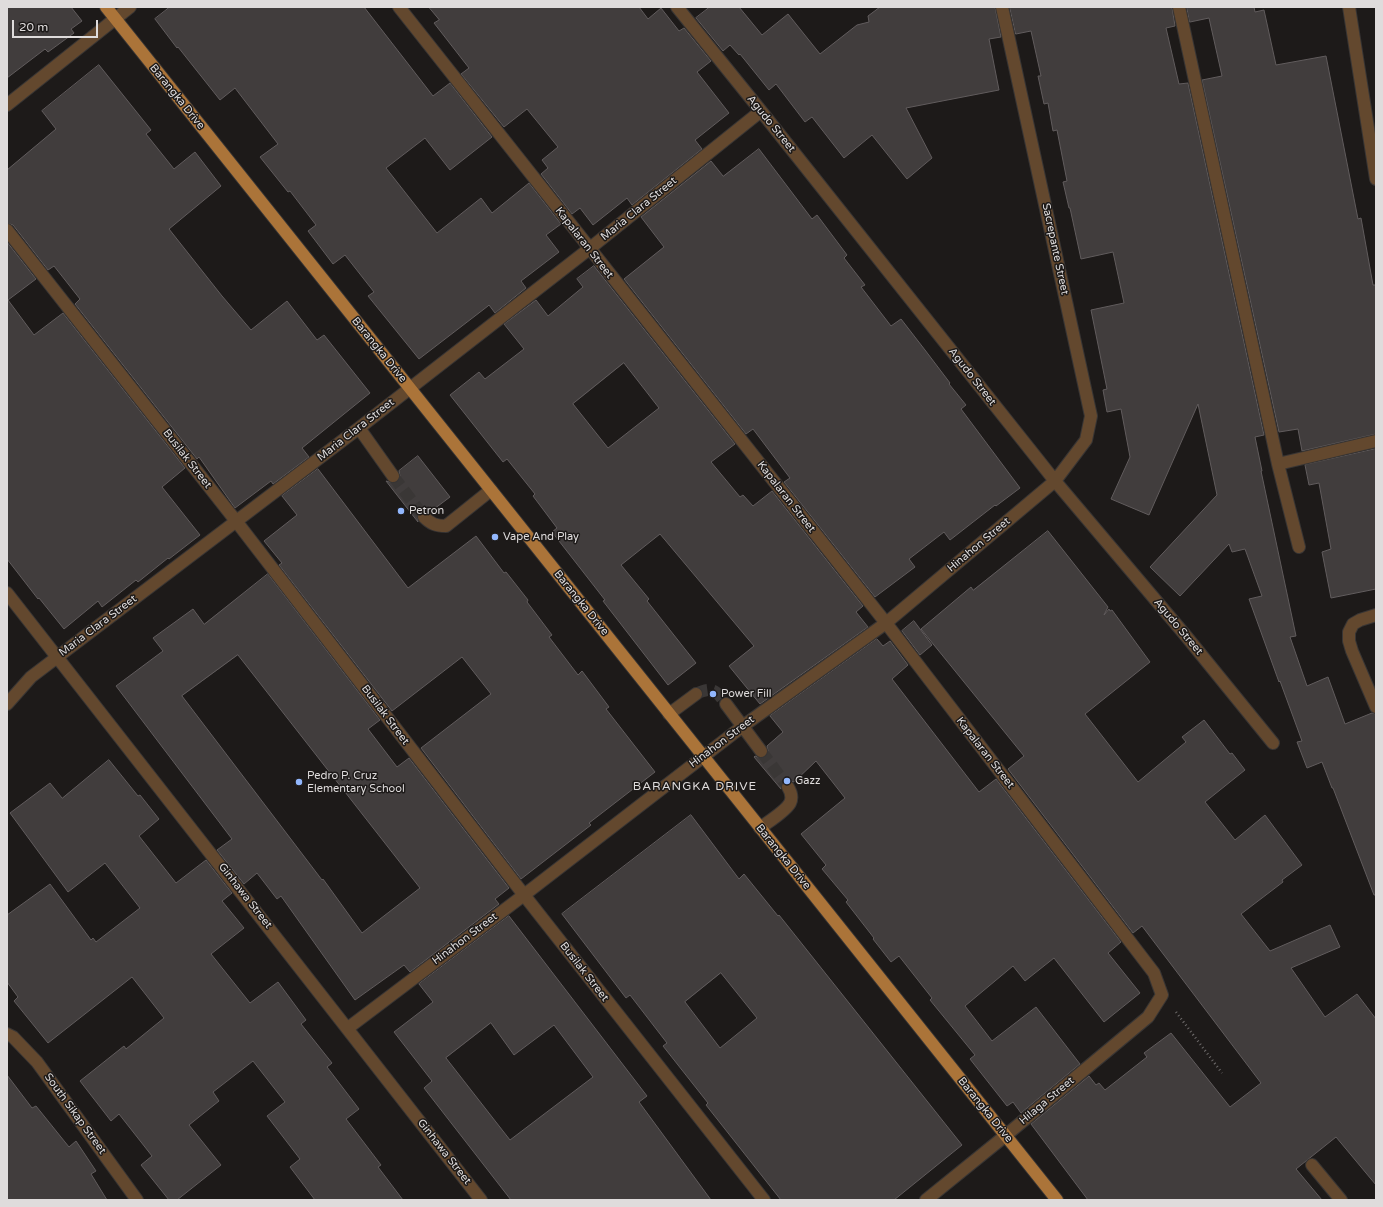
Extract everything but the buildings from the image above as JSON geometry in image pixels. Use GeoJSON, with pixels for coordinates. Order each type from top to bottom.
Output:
{"type":"FeatureCollection","features":[{"type":"Feature","properties":{"kind":"main road","name":"Barangka Drive"},"geometry":{"type":"LineString","coordinates":[[106,7],[1057,1200]]}},
{"type":"Feature","properties":{"kind":"street"},"geometry":{"type":"LineString","coordinates":[[7,105],[130,7]]}},
{"type":"Feature","properties":{"kind":"street","name":"Kapalaran Street"},"geometry":{"type":"LineString","coordinates":[[398,7],[886,624],[1154,973],[1162,995]]}},
{"type":"Feature","properties":{"kind":"street","name":"Agudo Street"},"geometry":{"type":"LineString","coordinates":[[676,7],[1055,481],[1186,636],[1273,743]]}},
{"type":"Feature","properties":{"kind":"street","name":"Sacrepante Street"},"geometry":{"type":"LineString","coordinates":[[1002,7],[1091,416],[1086,440],[1055,481]]}},
{"type":"Feature","properties":{"kind":"street"},"geometry":{"type":"LineString","coordinates":[[1179,7],[1278,464],[1299,547]]}},
{"type":"Feature","properties":{"kind":"street"},"geometry":{"type":"LineString","coordinates":[[1350,7],[1376,178]]}},
{"type":"Feature","properties":{"kind":"street","name":"Maria Clara Street"},"geometry":{"type":"LineString","coordinates":[[7,704],[31,677],[359,428],[589,249],[761,112]]}},
{"type":"Feature","properties":{"kind":"street","name":"Busilak Street"},"geometry":{"type":"LineString","coordinates":[[7,230],[236,521],[524,895],[764,1200]]}},
{"type":"Feature","properties":{"kind":"street"},"geometry":{"type":"LineString","coordinates":[[359,428],[393,476]]}},
{"type":"Feature","properties":{"kind":"street"},"geometry":{"type":"LineString","coordinates":[[1278,464],[1376,440]]}},
{"type":"Feature","properties":{"kind":"street","name":"Hinahon Street"},"geometry":{"type":"LineString","coordinates":[[348,1028],[524,895],[743,726],[886,624],[1055,481]]}},
{"type":"Feature","properties":{"kind":"street"},"geometry":{"type":"LineString","coordinates":[[424,517],[431,524],[446,526],[491,490]]}},
{"type":"Feature","properties":{"kind":"street","name":"Ginhawa Street"},"geometry":{"type":"LineString","coordinates":[[7,593],[481,1200]]}},
{"type":"Feature","properties":{"kind":"street"},"geometry":{"type":"LineString","coordinates":[[1376,615],[1353,624],[1349,632],[1349,641],[1352,651],[1376,707]]}},
{"type":"Feature","properties":{"kind":"street"},"geometry":{"type":"LineString","coordinates":[[669,714],[696,694]]}},
{"type":"Feature","properties":{"kind":"street"},"geometry":{"type":"LineString","coordinates":[[726,704],[761,751]]}},
{"type":"Feature","properties":{"kind":"street"},"geometry":{"type":"LineString","coordinates":[[760,828],[786,808],[791,802],[792,794],[788,787]]}},
{"type":"Feature","properties":{"kind":"street","name":"Hilaga Street"},"geometry":{"type":"LineString","coordinates":[[926,1200],[1148,1017],[1162,995]]}},
{"type":"Feature","properties":{"kind":"street","name":"South Sikap Street"},"geometry":{"type":"LineString","coordinates":[[7,1034],[13,1037],[37,1062],[137,1200]]}},
{"type":"Feature","properties":{"kind":"street"},"geometry":{"type":"LineString","coordinates":[[1312,1165],[1341,1200]]}},
{"type":"Feature","properties":{"kind":"path"},"geometry":{"type":"LineString","coordinates":[[1162,995],[1222,1073]]}},
{"type":"Feature","properties":{"kind":"tunnel"},"geometry":{"type":"LineString","coordinates":[[393,476],[424,517]]}},
{"type":"Feature","properties":{"kind":"tunnel"},"geometry":{"type":"LineString","coordinates":[[696,694],[706,690],[714,691],[726,704]]}},
{"type":"Feature","properties":{"kind":"tunnel"},"geometry":{"type":"LineString","coordinates":[[761,751],[788,787]]}},
{"type":"Feature","properties":{"kind":"place","name":"Petron"},"geometry":{"type":"Point","coordinates":[401,511]}},
{"type":"Feature","properties":{"kind":"place","name":"Vape And Play"},"geometry":{"type":"Point","coordinates":[495,537]}},
{"type":"Feature","properties":{"kind":"place","name":"Power Fill"},"geometry":{"type":"Point","coordinates":[713,694]}},
{"type":"Feature","properties":{"kind":"place","name":"Gazz"},"geometry":{"type":"Point","coordinates":[787,781]}},
{"type":"Feature","properties":{"kind":"place","name":"Pedro P. Cruz Elementary School"},"geometry":{"type":"Point","coordinates":[299,782]}},
{"type":"Feature","properties":{"kind":"district","name":"BARANGKA DRIVE"},"geometry":{"type":"Point","coordinates":[695,787]}}]}
